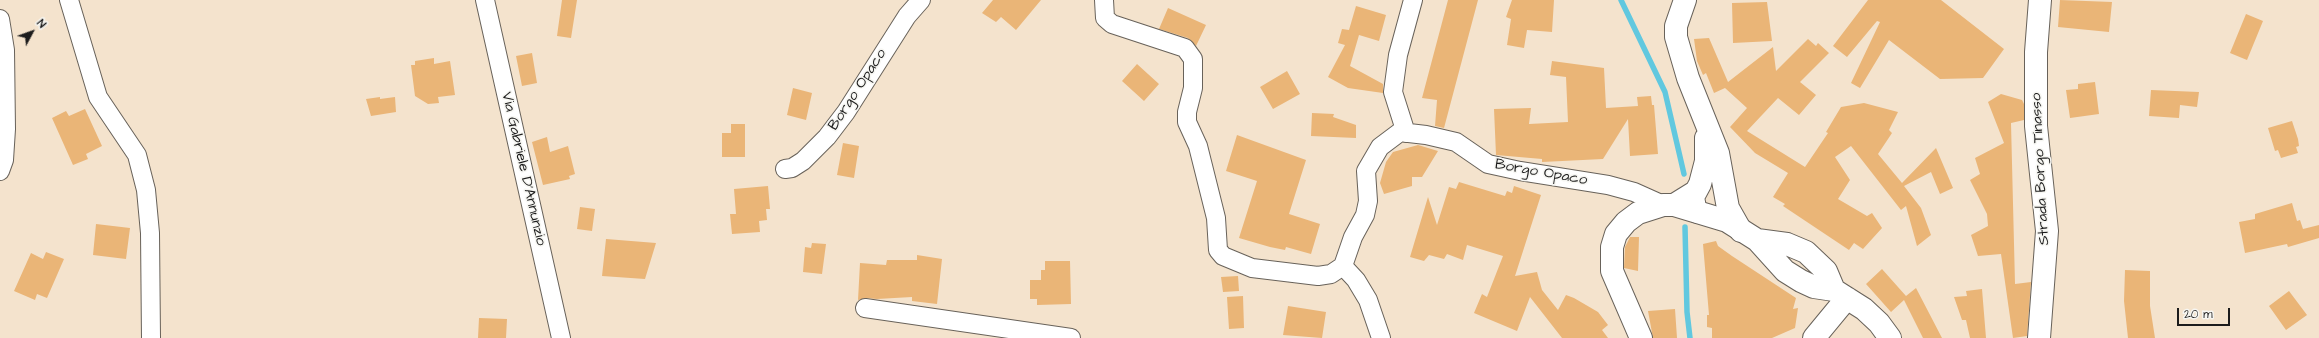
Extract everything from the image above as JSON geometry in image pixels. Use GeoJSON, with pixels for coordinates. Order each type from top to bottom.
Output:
{"type":"FeatureCollection","features":[{"type":"Feature","properties":{"kind":"main road"},"geometry":{"type":"LineString","coordinates":[[1685,0],[1676,26],[1676,37],[1688,78],[1718,153],[1724,194],[1728,208],[1749,235]]}},
{"type":"Feature","properties":{"kind":"main road","name":"Strada Borgo Tinasso"},"geometry":{"type":"LineString","coordinates":[[2039,338],[2047,231],[2036,126],[2036,52],[2040,0]]}},
{"type":"Feature","properties":{"kind":"main road"},"geometry":{"type":"LineString","coordinates":[[1701,207],[1700,184],[1706,161],[1706,121]]}},
{"type":"Feature","properties":{"kind":"main road"},"geometry":{"type":"LineString","coordinates":[[1641,338],[1612,271],[1612,247],[1616,234],[1626,222],[1638,213],[1668,205],[1701,207],[1717,206],[1724,194]]}},
{"type":"Feature","properties":{"kind":"main road"},"geometry":{"type":"LineString","coordinates":[[1701,207],[1749,235],[1781,251],[1785,271],[1830,286],[1864,310],[1879,323],[1890,338]]}},
{"type":"Feature","properties":{"kind":"main road"},"geometry":{"type":"LineString","coordinates":[[1814,338],[1830,286]]}},
{"type":"Feature","properties":{"kind":"street"},"geometry":{"type":"LineString","coordinates":[[69,0],[98,97],[137,155],[146,190],[150,233],[151,338]]}},
{"type":"Feature","properties":{"kind":"street","name":"Via Gabriele D'Annunzio"},"geometry":{"type":"LineString","coordinates":[[485,0],[561,338]]}},
{"type":"Feature","properties":{"kind":"street","name":"Borgo Opaco"},"geometry":{"type":"LineString","coordinates":[[785,169],[792,168],[803,161],[827,137],[846,112],[907,16],[921,0]]}},
{"type":"Feature","properties":{"kind":"street"},"geometry":{"type":"LineString","coordinates":[[1104,0],[1105,18],[1112,24],[1185,48],[1193,59],[1193,88],[1187,112],[1187,122],[1198,146],[1216,218],[1216,242],[1218,250],[1223,256],[1252,268],[1318,276],[1330,274],[1343,266],[1356,280],[1368,300],[1381,338]]}},
{"type":"Feature","properties":{"kind":"street"},"geometry":{"type":"LineString","coordinates":[[1406,133],[1393,92],[1398,55],[1413,0]]}},
{"type":"Feature","properties":{"kind":"street"},"geometry":{"type":"LineString","coordinates":[[0,19],[5,50],[6,129],[4,160],[0,171]]}},
{"type":"Feature","properties":{"kind":"street","name":"Borgo Opaco"},"geometry":{"type":"LineString","coordinates":[[1343,266],[1353,237],[1365,215],[1368,200],[1366,171],[1371,159],[1391,137],[1400,132],[1426,135],[1456,142],[1488,164],[1520,171],[1608,185],[1634,192],[1668,205]]}},
{"type":"Feature","properties":{"kind":"street"},"geometry":{"type":"LineString","coordinates":[[864,308],[1071,338]]}},
{"type":"Feature","properties":{"kind":"building"},"geometry":{"type":"Polygon","coordinates":[[[562,0],[577,0],[571,38],[557,36],[562,0]]]}},
{"type":"Feature","properties":{"kind":"building"},"geometry":{"type":"Polygon","coordinates":[[[993,0],[1041,0],[1016,30],[1001,17],[996,22],[982,13],[993,0]]]}},
{"type":"Feature","properties":{"kind":"building"},"geometry":{"type":"Polygon","coordinates":[[[1448,0],[1478,0],[1444,128],[1435,126],[1437,100],[1422,98],[1448,0]]]}},
{"type":"Feature","properties":{"kind":"building"},"geometry":{"type":"Polygon","coordinates":[[[1512,0],[1554,0],[1552,32],[1527,30],[1524,48],[1507,45],[1511,19],[1506,17],[1512,0]]]}},
{"type":"Feature","properties":{"kind":"building"},"geometry":{"type":"Polygon","coordinates":[[[1868,0],[1941,0],[2004,49],[1983,78],[1940,79],[1889,40],[1860,88],[1851,83],[1880,22],[1877,21],[1847,57],[1833,46],[1868,0]]]}},
{"type":"Feature","properties":{"kind":"building"},"geometry":{"type":"Polygon","coordinates":[[[2060,0],[2112,2],[2109,32],[2058,27],[2060,0]]]}},
{"type":"Feature","properties":{"kind":"building"},"geometry":{"type":"Polygon","coordinates":[[[1767,2],[1772,41],[1733,43],[1732,3],[1767,2]]]}},
{"type":"Feature","properties":{"kind":"building"},"geometry":{"type":"Polygon","coordinates":[[[1356,6],[1386,15],[1379,41],[1359,35],[1350,66],[1383,84],[1383,93],[1348,88],[1328,77],[1345,45],[1338,43],[1342,29],[1349,30],[1356,6]]]}},
{"type":"Feature","properties":{"kind":"building"},"geometry":{"type":"Polygon","coordinates":[[[1168,8],[1206,25],[1196,46],[1188,38],[1159,29],[1168,8]]]}},
{"type":"Feature","properties":{"kind":"building"},"geometry":{"type":"Polygon","coordinates":[[[2246,14],[2263,21],[2247,60],[2230,53],[2246,14]]]}},
{"type":"Feature","properties":{"kind":"building"},"geometry":{"type":"Polygon","coordinates":[[[1709,38],[1728,82],[1773,47],[1776,71],[1808,39],[1816,46],[1818,43],[1829,53],[1800,82],[1816,95],[1799,115],[1778,98],[1747,131],[1805,167],[1828,133],[1826,132],[1841,107],[1864,103],[1898,112],[1889,130],[1892,133],[1878,154],[1902,183],[1936,148],[1953,188],[1940,194],[1931,172],[1904,186],[1921,208],[1931,235],[1917,246],[1906,206],[1901,210],[1851,146],[1835,157],[1850,180],[1838,199],[1867,216],[1872,213],[1882,228],[1863,249],[1854,243],[1849,250],[1783,206],[1785,204],[1773,197],[1788,173],[1755,153],[1730,127],[1747,108],[1725,88],[1714,93],[1706,73],[1703,75],[1697,61],[1694,39],[1709,38]]]}},
{"type":"Feature","properties":{"kind":"building"},"geometry":{"type":"Polygon","coordinates":[[[532,53],[537,83],[522,86],[516,56],[532,53]]]}},
{"type":"Feature","properties":{"kind":"building"},"geometry":{"type":"Polygon","coordinates":[[[434,58],[434,64],[450,61],[455,95],[438,97],[439,103],[428,104],[415,96],[411,65],[415,65],[415,61],[434,58]]]}},
{"type":"Feature","properties":{"kind":"building"},"geometry":{"type":"Polygon","coordinates":[[[1552,61],[1604,68],[1606,108],[1638,106],[1637,97],[1651,96],[1652,105],[1654,105],[1658,154],[1630,156],[1628,119],[1603,159],[1542,162],[1542,159],[1496,155],[1494,109],[1531,108],[1529,124],[1568,122],[1566,77],[1550,75],[1552,61]]]}},
{"type":"Feature","properties":{"kind":"building"},"geometry":{"type":"Polygon","coordinates":[[[1137,64],[1159,84],[1144,101],[1122,81],[1137,64]]]}},
{"type":"Feature","properties":{"kind":"building"},"geometry":{"type":"Polygon","coordinates":[[[1287,71],[1300,94],[1273,109],[1260,87],[1287,71]]]}},
{"type":"Feature","properties":{"kind":"building"},"geometry":{"type":"Polygon","coordinates":[[[2095,82],[2099,114],[2070,118],[2066,90],[2078,89],[2078,84],[2095,82]]]}},
{"type":"Feature","properties":{"kind":"building"},"geometry":{"type":"Polygon","coordinates":[[[793,88],[812,93],[806,120],[787,115],[793,88]]]}},
{"type":"Feature","properties":{"kind":"building"},"geometry":{"type":"Polygon","coordinates":[[[2151,90],[2199,92],[2197,107],[2180,105],[2179,118],[2149,116],[2151,90]]]}},
{"type":"Feature","properties":{"kind":"building"},"geometry":{"type":"Polygon","coordinates":[[[2001,94],[2022,100],[2024,104],[2024,120],[2011,123],[2015,284],[2031,282],[2027,336],[2013,338],[2001,254],[1978,256],[1971,235],[1988,226],[1987,214],[1970,180],[1980,174],[1975,158],[2004,143],[1988,102],[2001,94]]]}},
{"type":"Feature","properties":{"kind":"building"},"geometry":{"type":"Polygon","coordinates":[[[380,97],[380,99],[395,97],[396,112],[371,116],[366,99],[380,97]]]}},
{"type":"Feature","properties":{"kind":"building"},"geometry":{"type":"Polygon","coordinates":[[[85,109],[102,146],[86,154],[88,159],[73,165],[52,118],[66,111],[69,116],[85,109]]]}},
{"type":"Feature","properties":{"kind":"building"},"geometry":{"type":"Polygon","coordinates":[[[1312,113],[1334,114],[1333,117],[1356,125],[1356,138],[1311,136],[1312,113]]]}},
{"type":"Feature","properties":{"kind":"building"},"geometry":{"type":"Polygon","coordinates":[[[2292,121],[2298,139],[2299,146],[2296,147],[2298,153],[2281,158],[2278,150],[2275,151],[2268,128],[2292,121]]]}},
{"type":"Feature","properties":{"kind":"building"},"geometry":{"type":"Polygon","coordinates":[[[731,124],[745,124],[745,157],[722,157],[722,133],[731,133],[731,124]]]}},
{"type":"Feature","properties":{"kind":"building"},"geometry":{"type":"Polygon","coordinates":[[[1237,135],[1306,160],[1289,214],[1320,224],[1311,254],[1286,247],[1285,250],[1270,247],[1239,238],[1257,181],[1226,171],[1237,135]]]}},
{"type":"Feature","properties":{"kind":"building"},"geometry":{"type":"Polygon","coordinates":[[[547,137],[550,152],[568,146],[575,174],[569,176],[570,179],[543,185],[532,142],[547,137]]]}},
{"type":"Feature","properties":{"kind":"building"},"geometry":{"type":"Polygon","coordinates":[[[843,143],[859,146],[854,178],[837,175],[843,143]]]}},
{"type":"Feature","properties":{"kind":"building"},"geometry":{"type":"Polygon","coordinates":[[[1418,145],[1438,151],[1422,177],[1412,177],[1412,186],[1384,194],[1380,183],[1386,162],[1393,152],[1418,145]]]}},
{"type":"Feature","properties":{"kind":"building"},"geometry":{"type":"Polygon","coordinates":[[[1459,182],[1505,196],[1507,191],[1512,193],[1514,186],[1541,195],[1515,276],[1537,272],[1542,290],[1558,310],[1566,295],[1598,312],[1608,325],[1602,330],[1608,338],[1562,338],[1530,297],[1517,331],[1474,313],[1482,294],[1487,297],[1503,256],[1467,245],[1463,260],[1447,254],[1444,259],[1429,255],[1424,261],[1410,257],[1428,197],[1437,225],[1449,187],[1456,189],[1459,182]]]}},
{"type":"Feature","properties":{"kind":"building"},"geometry":{"type":"Polygon","coordinates":[[[768,186],[770,209],[766,209],[767,220],[759,221],[760,232],[732,234],[730,214],[736,214],[734,189],[768,186]]]}},
{"type":"Feature","properties":{"kind":"building"},"geometry":{"type":"Polygon","coordinates":[[[2292,203],[2297,221],[2300,220],[2303,229],[2319,225],[2319,238],[2288,247],[2287,244],[2245,253],[2239,222],[2255,219],[2255,214],[2292,203]]]}},
{"type":"Feature","properties":{"kind":"building"},"geometry":{"type":"Polygon","coordinates":[[[580,207],[595,209],[592,231],[577,229],[580,207]]]}},
{"type":"Feature","properties":{"kind":"building"},"geometry":{"type":"Polygon","coordinates":[[[96,224],[130,228],[126,259],[93,255],[96,224]]]}},
{"type":"Feature","properties":{"kind":"building"},"geometry":{"type":"Polygon","coordinates":[[[1630,237],[1639,237],[1638,271],[1624,268],[1625,247],[1630,237]]]}},
{"type":"Feature","properties":{"kind":"building"},"geometry":{"type":"Polygon","coordinates":[[[606,239],[656,243],[645,279],[602,276],[606,239]]]}},
{"type":"Feature","properties":{"kind":"building"},"geometry":{"type":"Polygon","coordinates":[[[1716,241],[1718,246],[1732,256],[1796,298],[1793,309],[1798,308],[1795,328],[1772,338],[1712,338],[1712,328],[1707,327],[1707,315],[1709,315],[1703,244],[1716,241]]]}},
{"type":"Feature","properties":{"kind":"building"},"geometry":{"type":"Polygon","coordinates":[[[812,243],[826,244],[822,274],[803,272],[805,247],[811,248],[812,243]]]}},
{"type":"Feature","properties":{"kind":"building"},"geometry":{"type":"Polygon","coordinates":[[[46,252],[64,259],[47,298],[37,294],[35,300],[14,291],[31,253],[43,259],[46,252]]]}},
{"type":"Feature","properties":{"kind":"building"},"geometry":{"type":"Polygon","coordinates":[[[917,255],[942,259],[937,304],[912,301],[912,297],[877,299],[866,298],[858,300],[860,263],[886,265],[887,260],[917,260],[917,255]]]}},
{"type":"Feature","properties":{"kind":"building"},"geometry":{"type":"Polygon","coordinates":[[[1045,261],[1070,261],[1071,304],[1037,305],[1037,299],[1030,299],[1030,280],[1041,280],[1041,270],[1045,270],[1045,261]]]}},
{"type":"Feature","properties":{"kind":"building"},"geometry":{"type":"Polygon","coordinates":[[[1882,269],[1906,296],[1916,288],[1942,338],[1923,338],[1904,300],[1891,312],[1866,284],[1882,269]]]}},
{"type":"Feature","properties":{"kind":"building"},"geometry":{"type":"Polygon","coordinates":[[[2125,270],[2150,271],[2150,306],[2155,338],[2128,338],[2124,301],[2125,270]]]}},
{"type":"Feature","properties":{"kind":"building"},"geometry":{"type":"Polygon","coordinates":[[[1238,276],[1239,291],[1223,292],[1221,277],[1238,276]]]}},
{"type":"Feature","properties":{"kind":"building"},"geometry":{"type":"Polygon","coordinates":[[[1982,289],[1986,338],[1970,338],[1966,320],[1962,320],[1954,297],[1967,296],[1966,291],[1982,289]]]}},
{"type":"Feature","properties":{"kind":"building"},"geometry":{"type":"Polygon","coordinates":[[[2289,291],[2307,315],[2286,330],[2269,306],[2289,291]]]}},
{"type":"Feature","properties":{"kind":"building"},"geometry":{"type":"Polygon","coordinates":[[[1243,296],[1244,328],[1229,329],[1227,297],[1243,296]]]}},
{"type":"Feature","properties":{"kind":"building"},"geometry":{"type":"Polygon","coordinates":[[[1288,306],[1326,312],[1322,338],[1283,335],[1288,306]]]}},
{"type":"Feature","properties":{"kind":"building"},"geometry":{"type":"Polygon","coordinates":[[[1675,309],[1677,338],[1653,338],[1648,311],[1675,309]]]}},
{"type":"Feature","properties":{"kind":"building"},"geometry":{"type":"Polygon","coordinates":[[[479,318],[507,319],[506,338],[478,338],[479,318]]]}},
{"type":"Feature","properties":{"kind":"waterway"},"geometry":{"type":"LineString","coordinates":[[1621,0],[1665,92],[1684,174]]}},
{"type":"Feature","properties":{"kind":"waterway"},"geometry":{"type":"LineString","coordinates":[[1685,227],[1687,312],[1690,338]]}}]}
